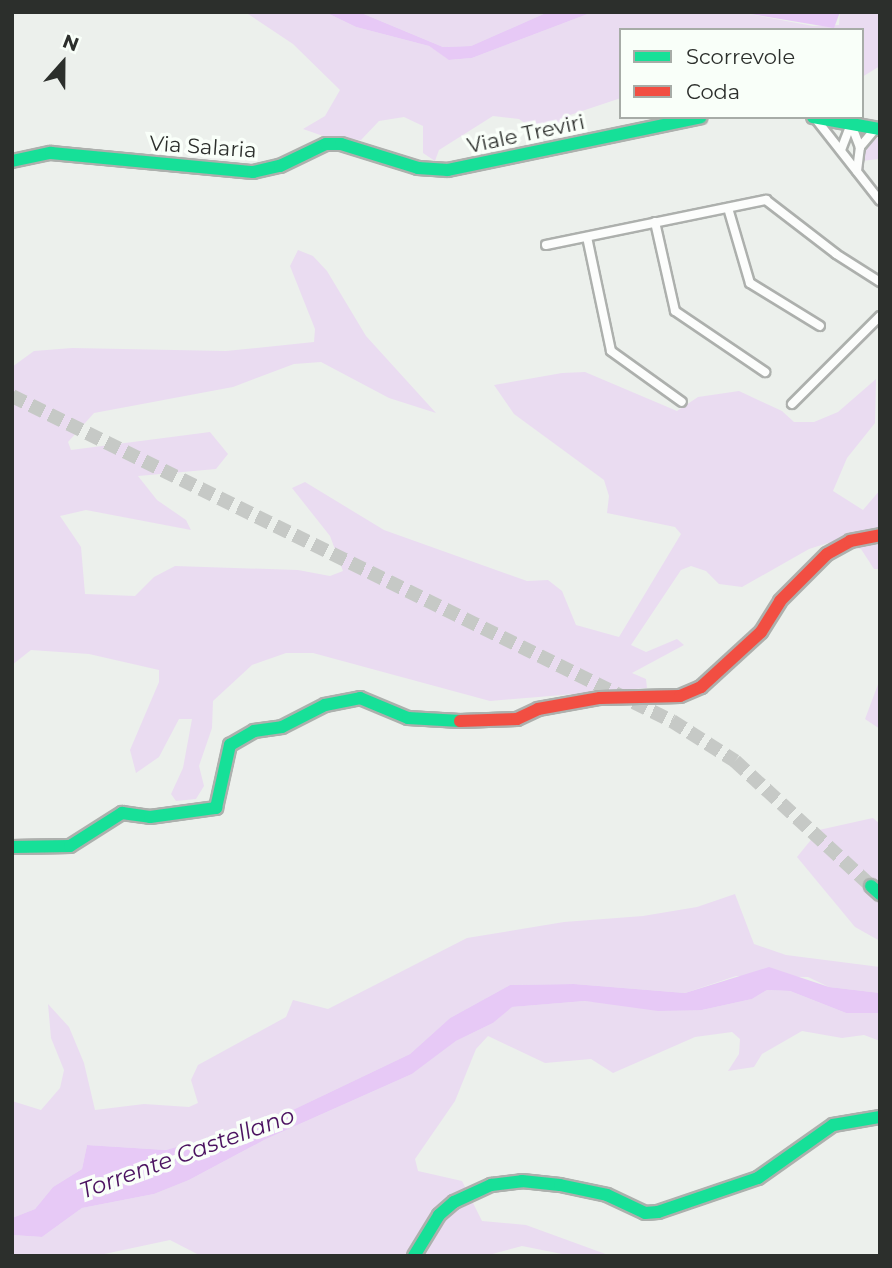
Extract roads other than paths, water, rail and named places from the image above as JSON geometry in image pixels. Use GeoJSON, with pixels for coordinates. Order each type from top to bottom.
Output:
{"type":"FeatureCollection","features":[{"type":"Feature","properties":{"kind":"street","name":"Viale Treviri"},"geometry":{"type":"LineString","coordinates":[[442,170],[691,119]]}},
{"type":"Feature","properties":{"kind":"street"},"geometry":{"type":"LineString","coordinates":[[816,119],[880,201]]}},
{"type":"Feature","properties":{"kind":"street"},"geometry":{"type":"LineString","coordinates":[[825,119],[877,129]]}},
{"type":"Feature","properties":{"kind":"street"},"geometry":{"type":"LineString","coordinates":[[851,124],[860,147],[857,171]]}},
{"type":"Feature","properties":{"kind":"street"},"geometry":{"type":"LineString","coordinates":[[841,150],[851,124]]}},
{"type":"Feature","properties":{"kind":"street"},"geometry":{"type":"LineString","coordinates":[[860,147],[877,129]]}},
{"type":"Feature","properties":{"kind":"street","name":"Via Salaria"},"geometry":{"type":"LineString","coordinates":[[12,161],[51,153],[253,172],[281,166],[319,146],[341,144],[408,165],[442,170]]}},
{"type":"Feature","properties":{"kind":"street"},"geometry":{"type":"LineString","coordinates":[[546,245],[766,200],[836,254],[880,282]]}},
{"type":"Feature","properties":{"kind":"street"},"geometry":{"type":"LineString","coordinates":[[728,208],[750,283],[820,326]]}},
{"type":"Feature","properties":{"kind":"street"},"geometry":{"type":"LineString","coordinates":[[655,222],[675,311],[765,372]]}},
{"type":"Feature","properties":{"kind":"street"},"geometry":{"type":"LineString","coordinates":[[587,237],[611,351],[682,402]]}},
{"type":"Feature","properties":{"kind":"street"},"geometry":{"type":"LineString","coordinates":[[792,404],[880,316]]}},
{"type":"Feature","properties":{"kind":"street"},"geometry":{"type":"LineString","coordinates":[[12,847],[70,846],[122,813],[150,817],[216,808],[230,745],[254,731],[282,727],[325,705],[347,699],[360,698],[408,718],[445,721],[517,719],[538,709],[600,698],[680,696],[701,687],[736,658],[780,601],[827,554],[850,541],[880,535]]}},
{"type":"Feature","properties":{"kind":"street"},"geometry":{"type":"LineString","coordinates":[[414,1256],[439,1215],[454,1202],[491,1185],[522,1181],[560,1185],[607,1195],[645,1213],[658,1212],[758,1178],[833,1125],[880,1116]]}},
{"type":"Feature","properties":{"kind":"water"},"geometry":{"type":"Polygon","coordinates":[[[325,12],[359,12],[443,47],[471,46],[548,12],[593,12],[472,58],[449,60],[429,46],[356,27],[325,12]]]}},
{"type":"Feature","properties":{"kind":"water"},"geometry":{"type":"Polygon","coordinates":[[[738,12],[840,12],[834,28],[738,12]]]}},
{"type":"Feature","properties":{"kind":"water","name":"Torrente Castellano"},"geometry":{"type":"Polygon","coordinates":[[[769,967],[829,987],[880,993],[880,1013],[846,1013],[790,991],[767,990],[752,999],[702,1010],[658,1011],[585,1001],[512,1007],[493,1023],[456,1041],[412,1074],[266,1139],[189,1180],[154,1194],[82,1208],[42,1237],[12,1235],[12,1218],[35,1209],[53,1187],[82,1169],[87,1145],[166,1150],[278,1117],[410,1054],[450,1018],[510,985],[574,984],[685,993],[769,967]]]}},
{"type":"Feature","properties":{"kind":"tunnel"},"geometry":{"type":"LineString","coordinates":[[12,396],[672,721],[735,761],[871,886]]}}]}
